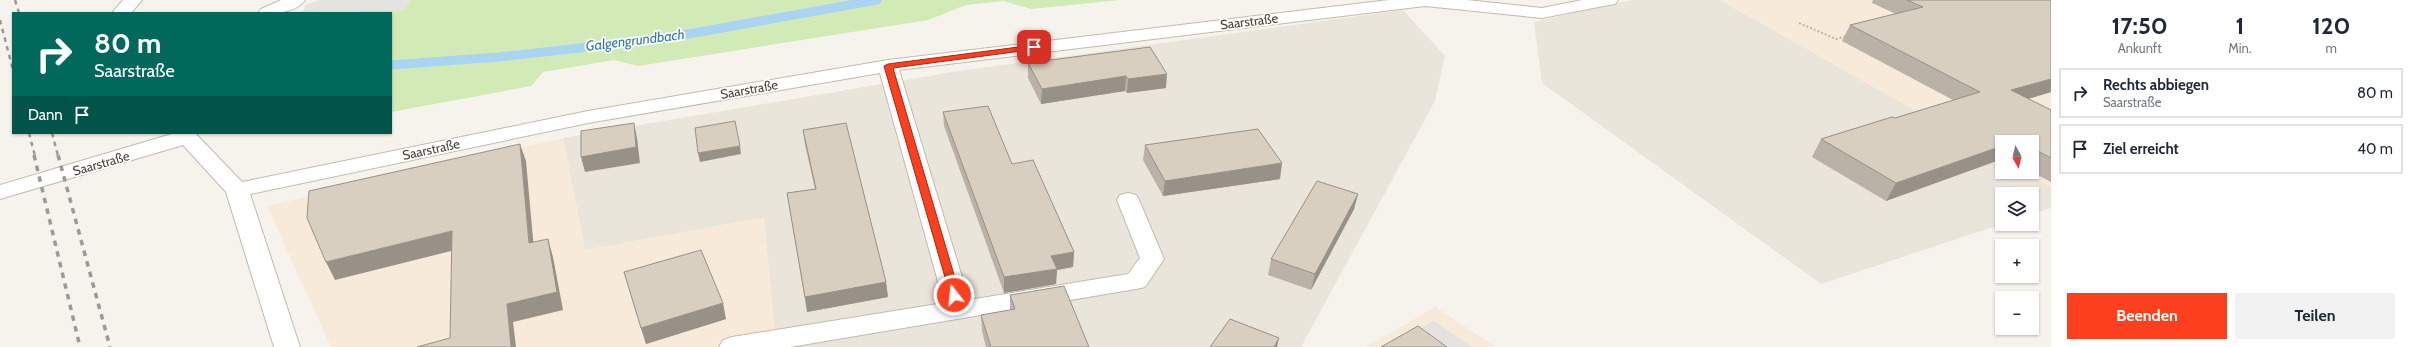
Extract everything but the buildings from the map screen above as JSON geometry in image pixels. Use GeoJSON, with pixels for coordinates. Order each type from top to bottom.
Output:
{"type":"FeatureCollection","features":[{"type":"Feature","properties":{"kind":"street"},"geometry":{"type":"LineString","coordinates":[[122,12],[133,0]]}},
{"type":"Feature","properties":{"kind":"street"},"geometry":{"type":"LineString","coordinates":[[268,12],[296,0]]}},
{"type":"Feature","properties":{"kind":"street","name":"Saarstraße"},"geometry":{"type":"LineString","coordinates":[[0,192],[186,135],[237,190],[588,117],[888,66],[1425,1],[1542,13],[1609,0]]}},
{"type":"Feature","properties":{"kind":"street"},"geometry":{"type":"LineString","coordinates":[[888,66],[959,310]]}},
{"type":"Feature","properties":{"kind":"street"},"geometry":{"type":"LineString","coordinates":[[237,190],[287,347]]}},
{"type":"Feature","properties":{"kind":"street"},"geometry":{"type":"LineString","coordinates":[[732,347],[1136,281],[1152,259],[1128,200]]}},
{"type":"Feature","properties":{"kind":"path"},"geometry":{"type":"LineString","coordinates":[[1799,23],[1836,39],[1851,35]]}},
{"type":"Feature","properties":{"kind":"shaded area"},"geometry":{"type":"Polygon","coordinates":[[[320,0],[411,0],[404,11],[303,12],[306,5],[320,0]]]}},
{"type":"Feature","properties":{"kind":"shaded area"},"geometry":{"type":"Polygon","coordinates":[[[1632,0],[1720,0],[1995,155],[1995,179],[2037,179],[2051,187],[2051,208],[2039,212],[2039,187],[1995,187],[1995,226],[1821,284],[1542,83],[1534,22],[1632,0]]]}},
{"type":"Feature","properties":{"kind":"shaded area"},"geometry":{"type":"Polygon","coordinates":[[[1721,0],[2051,0],[2051,187],[2037,179],[2039,179],[2039,135],[1995,135],[1995,156],[1721,0]]]}},
{"type":"Feature","properties":{"kind":"shaded area"},"geometry":{"type":"Polygon","coordinates":[[[1403,10],[1445,56],[1435,101],[1301,347],[776,347],[764,218],[585,250],[563,138],[959,71],[1403,10]]]}},
{"type":"Feature","properties":{"kind":"shaded area"},"geometry":{"type":"Polygon","coordinates":[[[563,138],[585,250],[764,217],[776,347],[331,347],[267,206],[563,138]]]}},
{"type":"Feature","properties":{"kind":"shaded area"},"geometry":{"type":"Polygon","coordinates":[[[1435,307],[1496,347],[1366,347],[1435,307]]]}},
{"type":"Feature","properties":{"kind":"shaded area"},"geometry":{"type":"Polygon","coordinates":[[[1433,321],[1473,347],[1388,347],[1433,321]]]}},
{"type":"Feature","properties":{"kind":"green space"},"geometry":{"type":"Polygon","coordinates":[[[320,0],[1120,0],[1031,9],[1004,1],[966,5],[928,20],[638,66],[614,60],[543,72],[531,86],[392,112],[392,12],[303,12],[306,5],[320,0]]]}},
{"type":"Feature","properties":{"kind":"waterway","name":"Galgengrundbach"},"geometry":{"type":"LineString","coordinates":[[392,65],[499,57],[661,39],[877,0]]}},
{"type":"Feature","properties":{"kind":"railway"},"geometry":{"type":"LineString","coordinates":[[15,0],[19,12]]}},
{"type":"Feature","properties":{"kind":"railway"},"geometry":{"type":"LineString","coordinates":[[0,20],[12,66]]}},
{"type":"Feature","properties":{"kind":"railway"},"geometry":{"type":"LineString","coordinates":[[29,134],[35,156]]}},
{"type":"Feature","properties":{"kind":"railway"},"geometry":{"type":"LineString","coordinates":[[52,134],[58,156]]}},
{"type":"Feature","properties":{"kind":"railway"},"geometry":{"type":"LineString","coordinates":[[34,155],[80,347]]}},
{"type":"Feature","properties":{"kind":"railway"},"geometry":{"type":"LineString","coordinates":[[58,155],[110,347]]}},
{"type":"Feature","properties":{"kind":"route"},"geometry":{"type":"LineString","coordinates":[[954,295],[888,66],[1034,47]]}}]}
